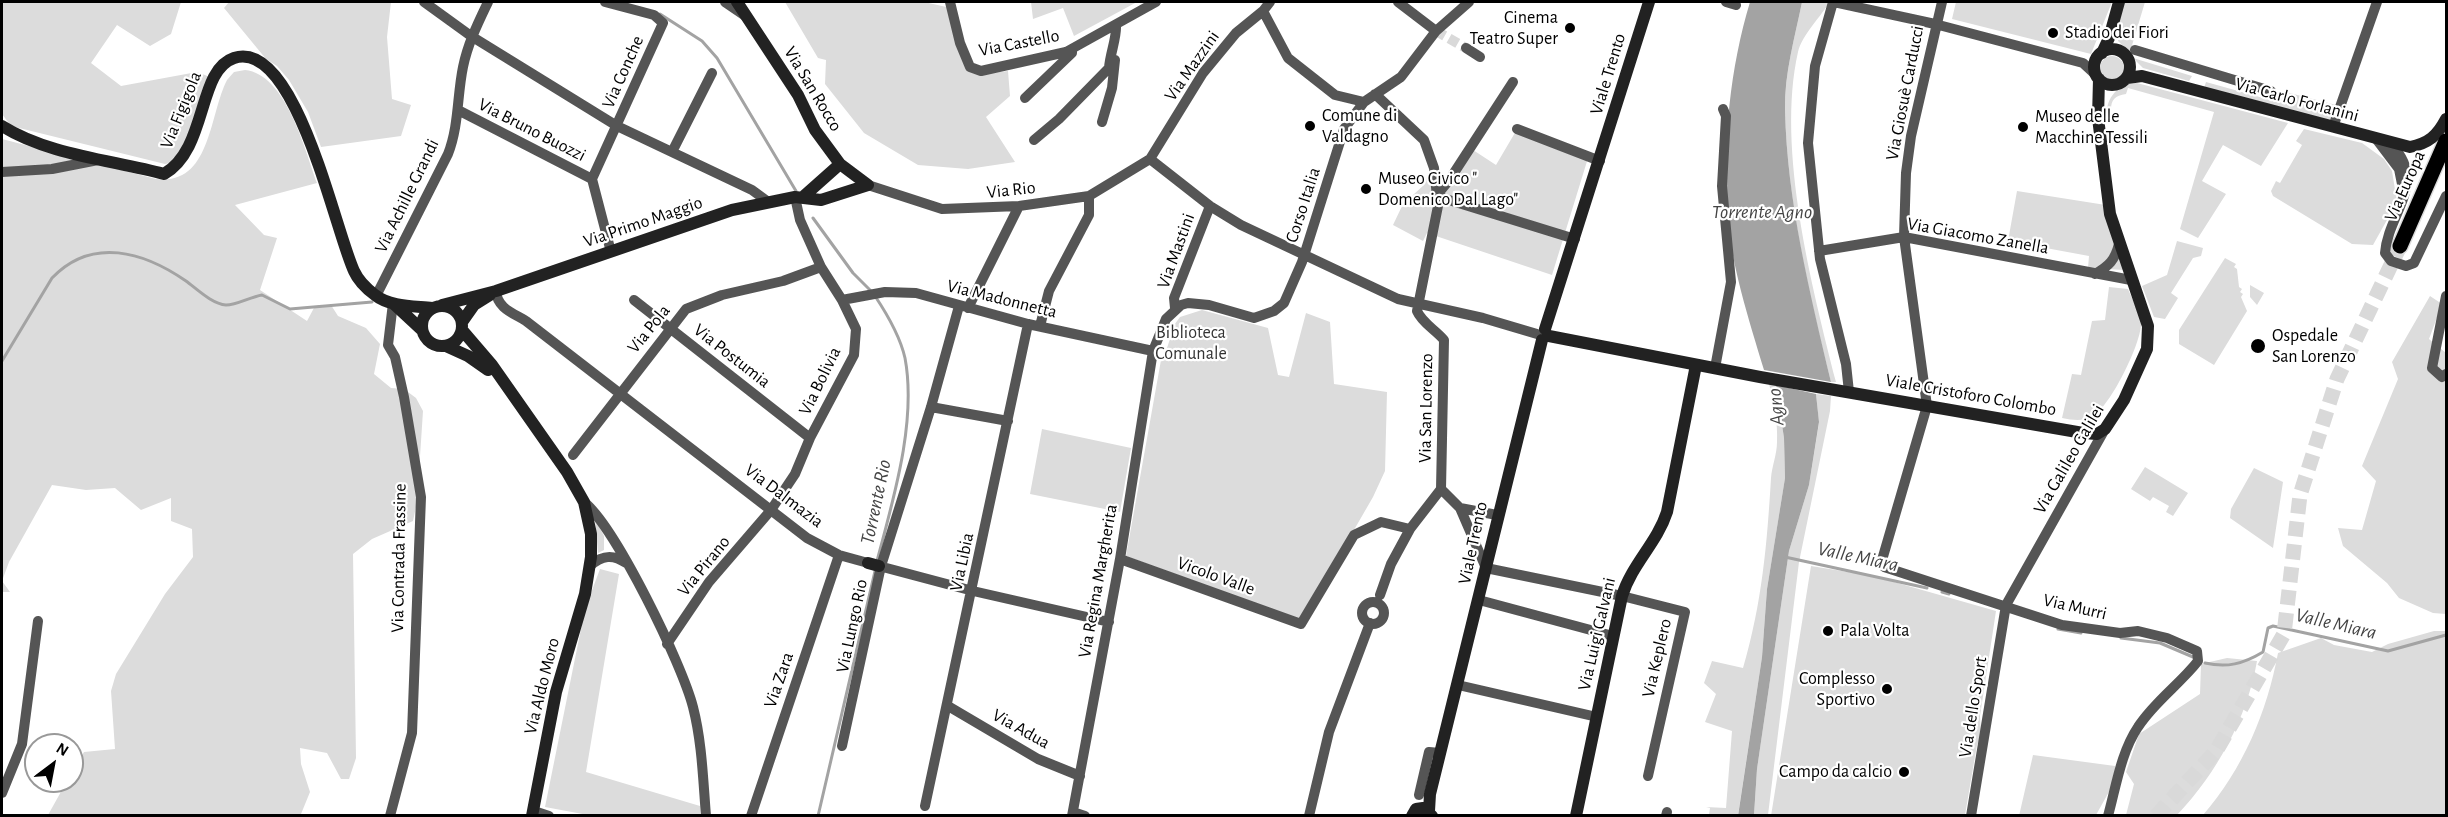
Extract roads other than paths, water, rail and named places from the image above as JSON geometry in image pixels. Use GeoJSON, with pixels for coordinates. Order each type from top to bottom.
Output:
{"type":"FeatureCollection","features":[{"type":"Feature","properties":{"kind":"main road","name":"Via Europa"},"geometry":{"type":"LineString","coordinates":[[2400,246],[2446,141]]}},
{"type":"Feature","properties":{"kind":"street","name":"Via Conche"},"geometry":{"type":"LineString","coordinates":[[424,2],[471,36],[617,126],[752,190],[766,201]]}},
{"type":"Feature","properties":{"kind":"street"},"geometry":{"type":"LineString","coordinates":[[471,36],[488,2]]}},
{"type":"Feature","properties":{"kind":"street","name":"Via Conche"},"geometry":{"type":"LineString","coordinates":[[605,2],[654,15],[663,23],[617,126]]}},
{"type":"Feature","properties":{"kind":"street"},"geometry":{"type":"LineString","coordinates":[[724,2],[747,17]]}},
{"type":"Feature","properties":{"kind":"street","name":"Via San Rocco"},"geometry":{"type":"LineString","coordinates":[[737,2],[798,95],[815,130],[840,164],[868,185]]}},
{"type":"Feature","properties":{"kind":"street","name":"Via Castello"},"geometry":{"type":"LineString","coordinates":[[951,2],[960,43],[970,67],[981,71],[1072,48],[1156,2]]}},
{"type":"Feature","properties":{"kind":"street","name":"Via Mazzini"},"geometry":{"type":"LineString","coordinates":[[1150,159],[1218,54],[1242,27],[1263,11],[1270,2]]}},
{"type":"Feature","properties":{"kind":"street"},"geometry":{"type":"LineString","coordinates":[[1398,2],[1436,31]]}},
{"type":"Feature","properties":{"kind":"street","name":"Corso Italia"},"geometry":{"type":"LineString","coordinates":[[1175,308],[1188,303],[1202,304],[1254,318],[1274,312],[1292,291],[1344,129],[1364,102],[1401,77],[1436,31],[1469,2]]}},
{"type":"Feature","properties":{"kind":"street","name":"Viale Trento"},"geometry":{"type":"LineString","coordinates":[[1432,814],[1424,795],[1440,753],[1458,685],[1497,515],[1543,335],[1649,2]]}},
{"type":"Feature","properties":{"kind":"street"},"geometry":{"type":"LineString","coordinates":[[1849,392],[1846,364],[1819,251],[1808,143],[1815,66],[1834,2],[1935,24],[2083,63],[2097,77],[2114,85]]}},
{"type":"Feature","properties":{"kind":"street","name":"Via Giosuè Carducci"},"geometry":{"type":"LineString","coordinates":[[1927,406],[1904,237],[1906,173],[1911,136],[1935,24],[1942,2]]}},
{"type":"Feature","properties":{"kind":"street"},"geometry":{"type":"LineString","coordinates":[[2119,2],[2109,38],[2099,56],[2098,118],[2110,214],[2131,280]]}},
{"type":"Feature","properties":{"kind":"street"},"geometry":{"type":"LineString","coordinates":[[2333,128],[2377,2]]}},
{"type":"Feature","properties":{"kind":"street"},"geometry":{"type":"LineString","coordinates":[[1263,11],[1288,58],[1335,95],[1364,102]]}},
{"type":"Feature","properties":{"kind":"street"},"geometry":{"type":"LineString","coordinates":[[1102,122],[1112,88],[1121,23]]}},
{"type":"Feature","properties":{"kind":"street"},"geometry":{"type":"LineString","coordinates":[[1034,140],[1059,120],[1109,68],[1110,49],[1121,23]]}},
{"type":"Feature","properties":{"kind":"street","name":"Via Achille Grandi"},"geometry":{"type":"LineString","coordinates":[[376,296],[448,154],[456,133],[463,68],[471,36]]}},
{"type":"Feature","properties":{"kind":"street"},"geometry":{"type":"LineString","coordinates":[[2100,101],[2128,71],[2126,56],[2117,51],[2109,38]]}},
{"type":"Feature","properties":{"kind":"street","name":"Via Castello"},"geometry":{"type":"LineString","coordinates":[[1024,98],[1072,53],[1072,48]]}},
{"type":"Feature","properties":{"kind":"street"},"geometry":{"type":"LineString","coordinates":[[1466,48],[1480,57]]}},
{"type":"Feature","properties":{"kind":"street"},"geometry":{"type":"LineString","coordinates":[[2135,50],[2271,91]]}},
{"type":"Feature","properties":{"kind":"street"},"geometry":{"type":"LineString","coordinates":[[2083,63],[2117,51]]}},
{"type":"Feature","properties":{"kind":"street","name":"Via Figigola"},"geometry":{"type":"LineString","coordinates":[[2,126],[12,133],[98,160],[164,174],[175,168],[192,140],[214,73],[234,58],[251,58],[264,63],[279,78],[305,129],[354,273],[376,296],[393,303]]}},
{"type":"Feature","properties":{"kind":"street"},"geometry":{"type":"LineString","coordinates":[[2194,91],[2199,70]]}},
{"type":"Feature","properties":{"kind":"street","name":"Via Carlo Forlanini"},"geometry":{"type":"LineString","coordinates":[[2128,71],[2377,140],[2399,169],[2403,199]]}},
{"type":"Feature","properties":{"kind":"street"},"geometry":{"type":"LineString","coordinates":[[672,152],[712,73]]}},
{"type":"Feature","properties":{"kind":"street"},"geometry":{"type":"LineString","coordinates":[[1436,196],[1450,179],[1513,82]]}},
{"type":"Feature","properties":{"kind":"street"},"geometry":{"type":"LineString","coordinates":[[1375,94],[1424,140],[1434,168],[1438,206],[1420,303]]}},
{"type":"Feature","properties":{"kind":"street"},"geometry":{"type":"LineString","coordinates":[[1150,159],[1210,206],[1241,225],[1398,299],[1543,335],[1714,368],[1731,282],[1722,186],[1726,116],[1723,109]]}},
{"type":"Feature","properties":{"kind":"street","name":"Via Bruno Buozzi"},"geometry":{"type":"LineString","coordinates":[[458,110],[592,179]]}},
{"type":"Feature","properties":{"kind":"street"},"geometry":{"type":"LineString","coordinates":[[2377,140],[2410,147],[2424,144],[2437,135],[2446,119]]}},
{"type":"Feature","properties":{"kind":"street","name":"Via Bruno Buozzi"},"geometry":{"type":"LineString","coordinates":[[611,252],[592,179],[617,126]]}},
{"type":"Feature","properties":{"kind":"street"},"geometry":{"type":"LineString","coordinates":[[1517,129],[1600,161]]}},
{"type":"Feature","properties":{"kind":"street","name":"Via Carlo Forlanini"},"geometry":{"type":"LineString","coordinates":[[2392,145],[2404,159],[2407,170],[2403,199],[2386,242],[2385,253],[2391,261],[2406,266],[2414,263],[2420,255],[2446,196]]}},
{"type":"Feature","properties":{"kind":"street","name":"Via Rio"},"geometry":{"type":"LineString","coordinates":[[868,185],[942,209],[1020,206],[1089,196],[1150,159]]}},
{"type":"Feature","properties":{"kind":"street"},"geometry":{"type":"LineString","coordinates":[[2,172],[52,169],[98,160]]}},
{"type":"Feature","properties":{"kind":"street"},"geometry":{"type":"LineString","coordinates":[[800,197],[840,164]]}},
{"type":"Feature","properties":{"kind":"street"},"geometry":{"type":"LineString","coordinates":[[846,193],[853,174]]}},
{"type":"Feature","properties":{"kind":"street","name":"Via Primo Maggio"},"geometry":{"type":"LineString","coordinates":[[437,307],[496,291],[732,210],[766,201],[800,197],[821,200],[868,185]]}},
{"type":"Feature","properties":{"kind":"street"},"geometry":{"type":"LineString","coordinates":[[1040,326],[1049,291],[1089,215],[1089,196]]}},
{"type":"Feature","properties":{"kind":"street"},"geometry":{"type":"LineString","coordinates":[[1436,196],[1575,239]]}},
{"type":"Feature","properties":{"kind":"street","name":"Via Bolivia"},"geometry":{"type":"LineString","coordinates":[[771,510],[799,467],[810,438],[854,354],[856,329],[842,300],[821,267],[800,220],[800,197]]}},
{"type":"Feature","properties":{"kind":"street","name":"Via Lungo Rio"},"geometry":{"type":"LineString","coordinates":[[842,746],[876,565],[963,307],[1020,206]]}},
{"type":"Feature","properties":{"kind":"street","name":"Via Mastini"},"geometry":{"type":"LineString","coordinates":[[1175,308],[1174,298],[1210,206]]}},
{"type":"Feature","properties":{"kind":"street","name":"Via Giacomo Zanella"},"geometry":{"type":"LineString","coordinates":[[1819,251],[1904,237],[2131,280]]}},
{"type":"Feature","properties":{"kind":"street"},"geometry":{"type":"LineString","coordinates":[[2095,274],[2108,267],[2116,256],[2119,244]]}},
{"type":"Feature","properties":{"kind":"street","name":"Via Pola"},"geometry":{"type":"LineString","coordinates":[[573,455],[686,309],[722,295],[783,281],[821,267]]}},
{"type":"Feature","properties":{"kind":"street","name":"Via Galileo Galilei"},"geometry":{"type":"LineString","coordinates":[[2007,604],[2105,429],[2124,400],[2147,349],[2148,326],[2131,280]]}},
{"type":"Feature","properties":{"kind":"street"},"geometry":{"type":"LineString","coordinates":[[496,291],[505,309]]}},
{"type":"Feature","properties":{"kind":"street","name":"Via Primo Maggio"},"geometry":{"type":"LineString","coordinates":[[462,326],[477,304],[496,291]]}},
{"type":"Feature","properties":{"kind":"street","name":"Via Madonnetta"},"geometry":{"type":"LineString","coordinates":[[842,300],[885,292],[916,293],[1028,324],[1153,351]]}},
{"type":"Feature","properties":{"kind":"street"},"geometry":{"type":"LineString","coordinates":[[2446,296],[2432,368],[2442,377],[2446,374]]}},
{"type":"Feature","properties":{"kind":"street","name":"Via Postumia"},"geometry":{"type":"LineString","coordinates":[[634,300],[810,438]]}},
{"type":"Feature","properties":{"kind":"street"},"geometry":{"type":"LineString","coordinates":[[393,303],[455,310],[462,326],[508,390]]}},
{"type":"Feature","properties":{"kind":"street"},"geometry":{"type":"LineString","coordinates":[[393,303],[422,330],[428,341],[446,346],[482,364],[508,390]]}},
{"type":"Feature","properties":{"kind":"street","name":"Via Contrada Frassine"},"geometry":{"type":"LineString","coordinates":[[390,816],[412,733],[421,497],[404,397],[395,357],[388,345],[393,303]]}},
{"type":"Feature","properties":{"kind":"street"},"geometry":{"type":"LineString","coordinates":[[477,304],[487,303],[505,309]]}},
{"type":"Feature","properties":{"kind":"street","name":"Via San Lorenzo"},"geometry":{"type":"LineString","coordinates":[[1420,303],[1417,311],[1420,319],[1432,326],[1444,340],[1441,489]]}},
{"type":"Feature","properties":{"kind":"street"},"geometry":{"type":"LineString","coordinates":[[422,330],[423,317],[437,307]]}},
{"type":"Feature","properties":{"kind":"street"},"geometry":{"type":"LineString","coordinates":[[1153,351],[1166,318],[1175,308]]}},
{"type":"Feature","properties":{"kind":"street","name":"Via Dalmazia"},"geometry":{"type":"LineString","coordinates":[[505,309],[526,321],[807,538],[839,555],[973,591],[1109,622]]}},
{"type":"Feature","properties":{"kind":"street","name":"Via Libia"},"geometry":{"type":"LineString","coordinates":[[925,806],[973,591],[1028,324]]}},
{"type":"Feature","properties":{"kind":"street"},"geometry":{"type":"LineString","coordinates":[[446,346],[456,340],[462,326]]}},
{"type":"Feature","properties":{"kind":"street","name":"Via Regina Margherita"},"geometry":{"type":"LineString","coordinates":[[1072,814],[1109,622],[1153,351]]}},
{"type":"Feature","properties":{"kind":"street","name":"Via Luigi Galvani"},"geometry":{"type":"LineString","coordinates":[[1576,816],[1622,596],[1627,579],[1661,531],[1667,512],[1696,365]]}},
{"type":"Feature","properties":{"kind":"street","name":"Viale Cristoforo Colombo"},"geometry":{"type":"LineString","coordinates":[[1714,368],[2083,434],[2097,434],[2105,429]]}},
{"type":"Feature","properties":{"kind":"street","name":"Via Aldo Moro"},"geometry":{"type":"LineString","coordinates":[[508,390],[567,472],[584,502],[591,534],[590,566],[556,692],[533,813]]}},
{"type":"Feature","properties":{"kind":"street","name":"Via Murri"},"geometry":{"type":"LineString","coordinates":[[1927,406],[1882,560],[1884,567],[2007,604],[2062,625],[2120,633],[2138,631],[2187,645],[2197,651],[2198,661],[2138,727],[2125,756],[2108,816]]}},
{"type":"Feature","properties":{"kind":"street"},"geometry":{"type":"LineString","coordinates":[[931,407],[1008,421]]}},
{"type":"Feature","properties":{"kind":"street"},"geometry":{"type":"LineString","coordinates":[[1380,596],[1391,564],[1410,530],[1441,489],[1460,508],[1485,568],[1622,596]]}},
{"type":"Feature","properties":{"kind":"street"},"geometry":{"type":"LineString","coordinates":[[584,502],[592,508],[626,563],[688,690],[699,732],[706,816]]}},
{"type":"Feature","properties":{"kind":"street"},"geometry":{"type":"LineString","coordinates":[[1460,508],[1497,515]]}},
{"type":"Feature","properties":{"kind":"street","name":"Via Pirano"},"geometry":{"type":"LineString","coordinates":[[667,644],[709,582],[771,510]]}},
{"type":"Feature","properties":{"kind":"street","name":"Vicolo Valle"},"geometry":{"type":"LineString","coordinates":[[1120,559],[1301,624],[1354,535],[1381,522],[1410,530]]}},
{"type":"Feature","properties":{"kind":"street","name":"Via Zara"},"geometry":{"type":"LineString","coordinates":[[751,816],[839,555]]}},
{"type":"Feature","properties":{"kind":"street"},"geometry":{"type":"LineString","coordinates":[[590,566],[597,560],[610,556],[626,563]]}},
{"type":"Feature","properties":{"kind":"street","name":"Via Keplero"},"geometry":{"type":"LineString","coordinates":[[1622,596],[1685,612],[1648,776]]}},
{"type":"Feature","properties":{"kind":"street"},"geometry":{"type":"LineString","coordinates":[[1479,600],[1613,636]]}},
{"type":"Feature","properties":{"kind":"street","name":"Via dello Sport"},"geometry":{"type":"LineString","coordinates":[[1971,816],[2007,604]]}},
{"type":"Feature","properties":{"kind":"street"},"geometry":{"type":"LineString","coordinates":[[2,793],[22,744],[38,621]]}},
{"type":"Feature","properties":{"kind":"street"},"geometry":{"type":"LineString","coordinates":[[1309,816],[1329,732],[1370,623]]}},
{"type":"Feature","properties":{"kind":"street"},"geometry":{"type":"LineString","coordinates":[[1458,685],[1597,717]]}},
{"type":"Feature","properties":{"kind":"street","name":"Via Adua"},"geometry":{"type":"LineString","coordinates":[[948,706],[1038,759],[1080,776]]}},
{"type":"Feature","properties":{"kind":"street"},"geometry":{"type":"LineString","coordinates":[[1412,814],[1424,795]]}},
{"type":"Feature","properties":{"kind":"street"},"geometry":{"type":"LineString","coordinates":[[1412,814],[1423,808],[1432,814]]}},
{"type":"Feature","properties":{"kind":"street"},"geometry":{"type":"LineString","coordinates":[[533,813],[549,816]]}},
{"type":"Feature","properties":{"kind":"street"},"geometry":{"type":"LineString","coordinates":[[1072,814],[1085,816]]}},
{"type":"Feature","properties":{"kind":"water","name":"Torrente Agno"},"geometry":{"type":"Polygon","coordinates":[[[1750,2],[1802,2],[1786,83],[1787,144],[1801,247],[1831,382],[1764,370],[1736,270],[1727,210],[1727,131],[1737,53],[1750,2]]]}},
{"type":"Feature","properties":{"kind":"water"},"geometry":{"type":"Polygon","coordinates":[[[1776,385],[1816,394],[1819,422],[1809,485],[1789,551],[1757,769],[1754,815],[1738,816],[1762,657],[1767,589],[1785,478],[1784,438],[1776,385]]]}},
{"type":"Feature","properties":{"kind":"waterway","name":"Torrente Rio"},"geometry":{"type":"LineString","coordinates":[[660,14],[702,41],[717,58],[796,191]]}},
{"type":"Feature","properties":{"kind":"waterway","name":"Torrente Rio"},"geometry":{"type":"LineString","coordinates":[[813,218],[853,273],[871,291]]}},
{"type":"Feature","properties":{"kind":"waterway"},"geometry":{"type":"LineString","coordinates":[[2,361],[52,278],[68,265],[84,257],[101,253],[136,256],[153,262],[186,281],[210,299],[226,305],[262,295],[290,309],[372,302]]}},
{"type":"Feature","properties":{"kind":"waterway","name":"Torrente Rio"},"geometry":{"type":"LineString","coordinates":[[875,296],[900,342],[905,358],[908,383],[908,408],[902,461],[877,561]]}},
{"type":"Feature","properties":{"kind":"waterway","name":"Valle Miara"},"geometry":{"type":"LineString","coordinates":[[1785,557],[1927,588]]}},
{"type":"Feature","properties":{"kind":"waterway","name":"Torrente Rio"},"geometry":{"type":"LineString","coordinates":[[818,816],[875,571]]}},
{"type":"Feature","properties":{"kind":"waterway","name":"Valle Miara"},"geometry":{"type":"LineString","coordinates":[[1942,592],[1949,594]]}},
{"type":"Feature","properties":{"kind":"waterway","name":"Valle Miara"},"geometry":{"type":"LineString","coordinates":[[2205,663],[2228,665],[2256,656],[2263,652],[2268,628],[2273,626],[2388,651],[2446,635]]}},
{"type":"Feature","properties":{"kind":"waterway","name":"Valle Miara"},"geometry":{"type":"LineString","coordinates":[[2058,629],[2081,633]]}},
{"type":"Feature","properties":{"kind":"waterway","name":"Valle Miara"},"geometry":{"type":"LineString","coordinates":[[2121,638],[2160,643],[2193,657]]}},
{"type":"Feature","properties":{"kind":"tunnel"},"geometry":{"type":"LineString","coordinates":[[1436,31],[1466,48]]}},
{"type":"Feature","properties":{"kind":"tunnel"},"geometry":{"type":"LineString","coordinates":[[2156,816],[2216,751],[2284,634],[2300,495],[2337,379],[2400,246]]}},
{"type":"Feature","properties":{"kind":"place","name":"Cinema Teatro Super"},"geometry":{"type":"Point","coordinates":[1570,28]}},
{"type":"Feature","properties":{"kind":"place","name":"Stadio dei Fiori"},"geometry":{"type":"Point","coordinates":[2053,33]}},
{"type":"Feature","properties":{"kind":"place","name":"Comune di Valdagno"},"geometry":{"type":"Point","coordinates":[1310,126]}},
{"type":"Feature","properties":{"kind":"place","name":"Museo delle Macchine Tessili"},"geometry":{"type":"Point","coordinates":[2023,127]}},
{"type":"Feature","properties":{"kind":"place","name":"Museo Civico \" Domenico Dal Lago\""},"geometry":{"type":"Point","coordinates":[1366,189]}},
{"type":"Feature","properties":{"kind":"place","name":"Ospedale San Lorenzo"},"geometry":{"type":"Point","coordinates":[2258,346]}},
{"type":"Feature","properties":{"kind":"place","name":"Pala Volta"},"geometry":{"type":"Point","coordinates":[1828,631]}},
{"type":"Feature","properties":{"kind":"place","name":"Complesso Sportivo"},"geometry":{"type":"Point","coordinates":[1887,689]}},
{"type":"Feature","properties":{"kind":"place","name":"Campo da calcio"},"geometry":{"type":"Point","coordinates":[1904,772]}},
{"type":"Feature","properties":{"kind":"park label","name":"Biblioteca Comunale"},"geometry":{"type":"Point","coordinates":[1191,343]}},
{"type":"Feature","properties":{"kind":"water label","name":"Agno"},"geometry":{"type":"Point","coordinates":[1776,407]}}]}
